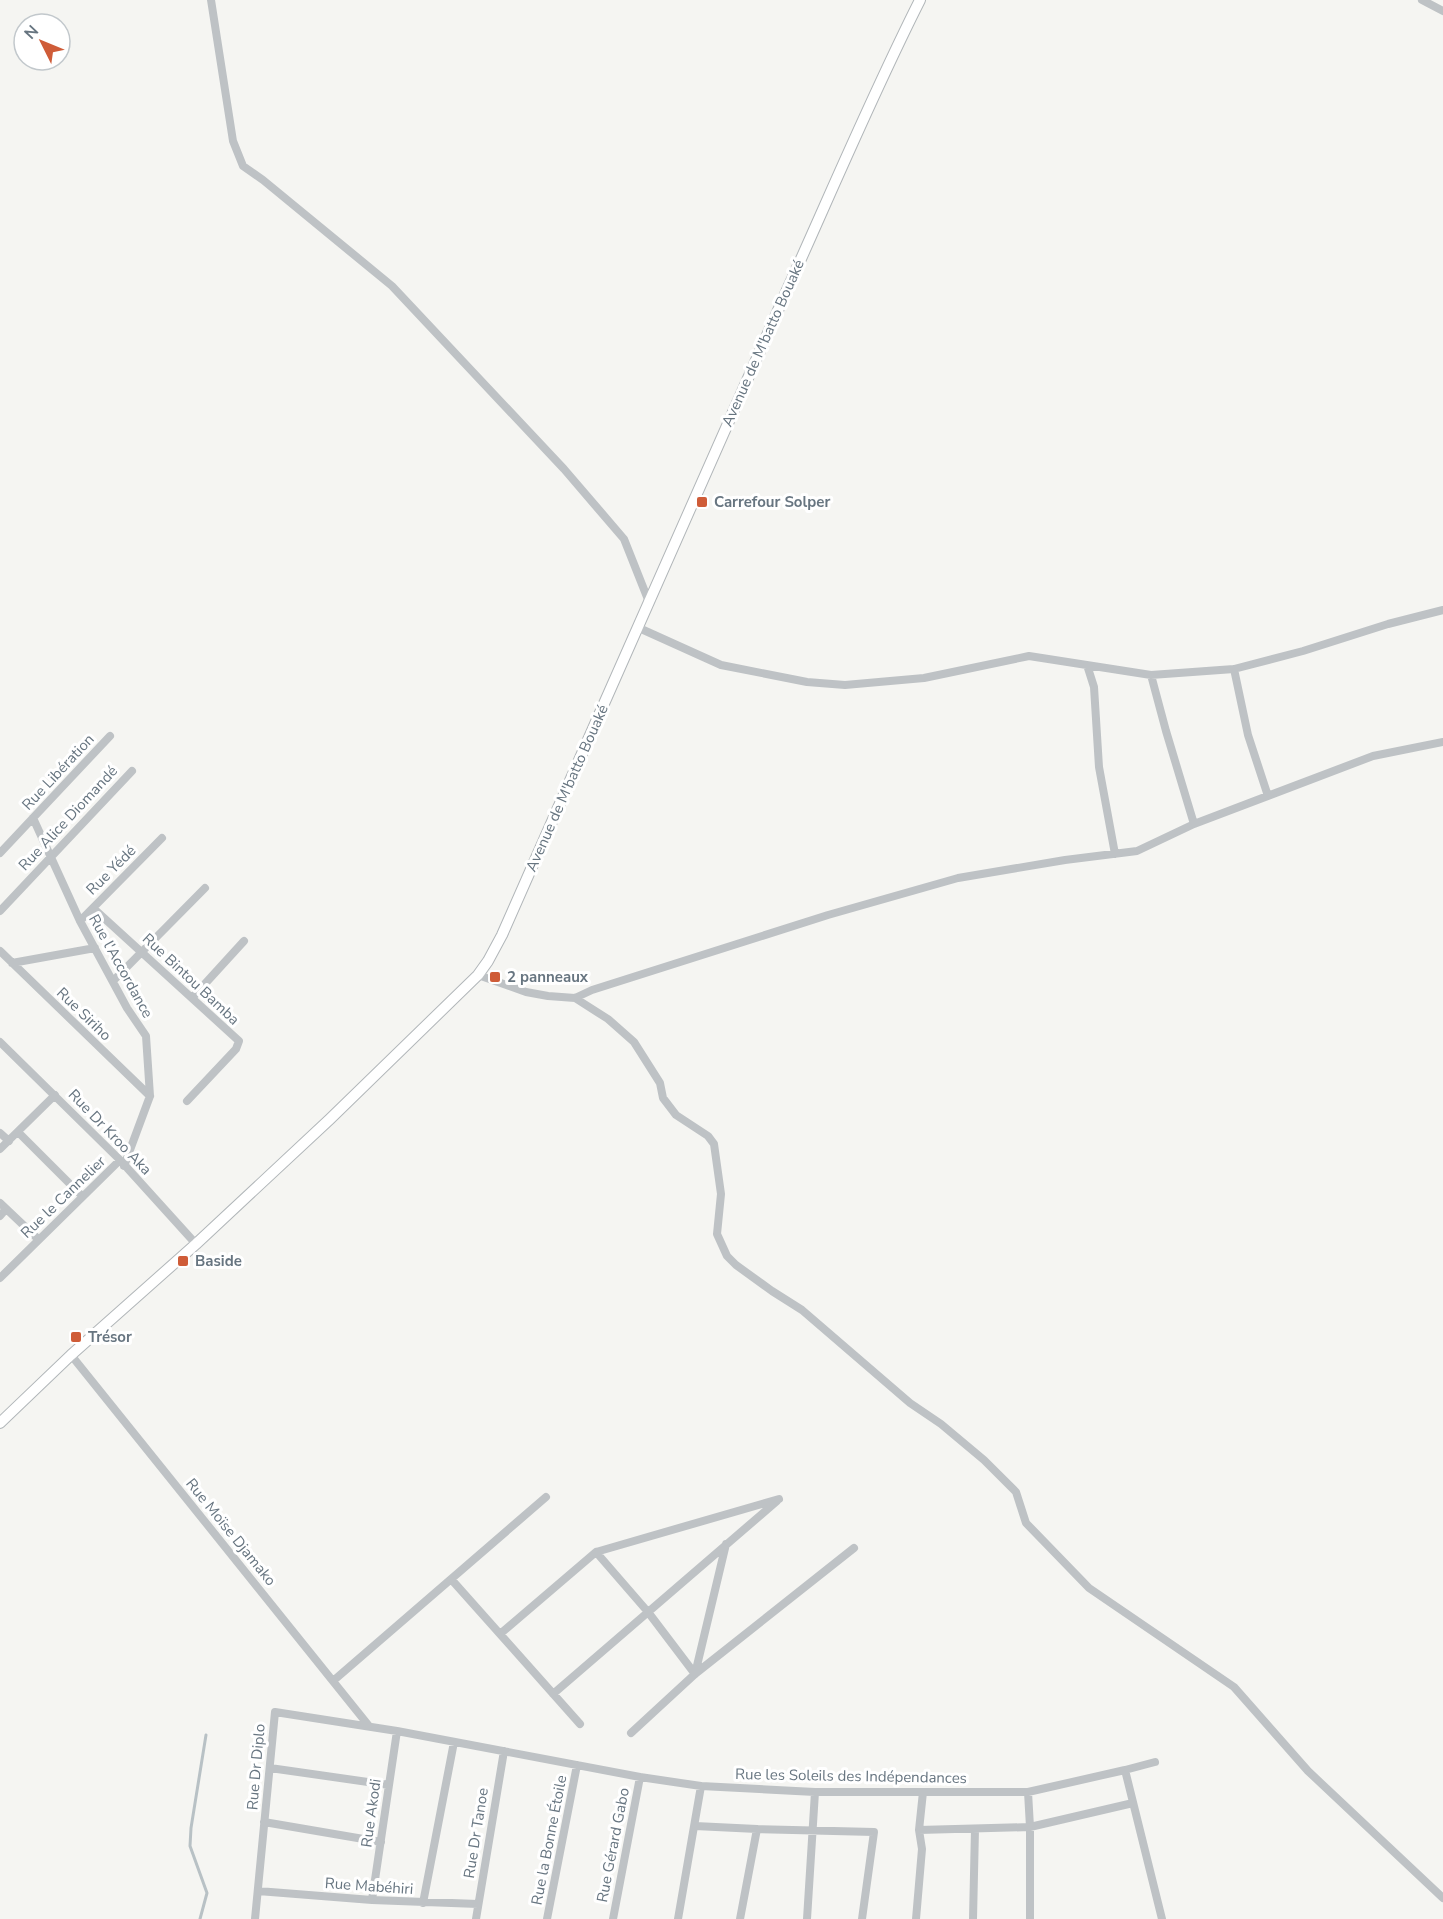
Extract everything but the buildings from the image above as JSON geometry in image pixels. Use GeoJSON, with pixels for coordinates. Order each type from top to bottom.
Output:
{"type":"FeatureCollection","features":[{"type":"Feature","properties":{"kind":"street"},"geometry":{"type":"LineString","coordinates":[[212,0],[233,141],[243,166],[392,286],[564,469],[624,539],[649,604]]}},
{"type":"Feature","properties":{"kind":"street","name":"Avenue de M'batto Bouaké"},"geometry":{"type":"LineString","coordinates":[[0,1424],[71,1355],[196,1244],[330,1119],[478,975],[488,961],[502,935],[639,628],[715,450],[885,69],[920,0]]}},
{"type":"Feature","properties":{"kind":"street"},"geometry":{"type":"LineString","coordinates":[[1422,0],[1443,11]]}},
{"type":"Feature","properties":{"kind":"street"},"geometry":{"type":"LineString","coordinates":[[639,628],[721,665],[807,682],[845,686],[924,678],[1029,656],[1151,675],[1234,669],[1443,610]]}},
{"type":"Feature","properties":{"kind":"street"},"geometry":{"type":"LineString","coordinates":[[1087,665],[1094,687],[1099,767],[1115,854]]}},
{"type":"Feature","properties":{"kind":"street"},"geometry":{"type":"LineString","coordinates":[[1234,669],[1248,735],[1268,796]]}},
{"type":"Feature","properties":{"kind":"street"},"geometry":{"type":"LineString","coordinates":[[1151,675],[1194,824]]}},
{"type":"Feature","properties":{"kind":"street","name":"Rue Libération"},"geometry":{"type":"LineString","coordinates":[[0,853],[110,736]]}},
{"type":"Feature","properties":{"kind":"street"},"geometry":{"type":"LineString","coordinates":[[575,998],[592,990],[828,915],[958,878],[1065,860],[1137,851],[1194,824],[1373,756],[1443,742]]}},
{"type":"Feature","properties":{"kind":"street","name":"Rue Alice Diomandé"},"geometry":{"type":"LineString","coordinates":[[0,911],[132,771]]}},
{"type":"Feature","properties":{"kind":"street","name":"Rue l'Accordance"},"geometry":{"type":"LineString","coordinates":[[33,818],[80,921],[127,1008],[146,1036],[150,1096],[122,1163]]}},
{"type":"Feature","properties":{"kind":"street","name":"Rue Yédé"},"geometry":{"type":"LineString","coordinates":[[80,921],[162,838]]}},
{"type":"Feature","properties":{"kind":"street"},"geometry":{"type":"LineString","coordinates":[[112,981],[205,888]]}},
{"type":"Feature","properties":{"kind":"street","name":"Rue Bintou Bamba"},"geometry":{"type":"LineString","coordinates":[[93,908],[238,1041],[236,1049],[187,1101]]}},
{"type":"Feature","properties":{"kind":"street"},"geometry":{"type":"LineString","coordinates":[[192,998],[244,941]]}},
{"type":"Feature","properties":{"kind":"street"},"geometry":{"type":"LineString","coordinates":[[12,963],[95,948]]}},
{"type":"Feature","properties":{"kind":"street","name":"Rue Siriho"},"geometry":{"type":"LineString","coordinates":[[0,951],[150,1096]]}},
{"type":"Feature","properties":{"kind":"street"},"geometry":{"type":"LineString","coordinates":[[478,975],[526,992],[575,998],[608,1019],[634,1042],[660,1083],[663,1098],[676,1115],[708,1136],[714,1144],[721,1194],[717,1234],[728,1256],[736,1265],[802,1310],[909,1402],[941,1424],[984,1460],[1016,1492],[1026,1523],[1089,1588],[1234,1687],[1308,1771],[1443,1898]]}},
{"type":"Feature","properties":{"kind":"street","name":"Rue Dr Kroo Aka"},"geometry":{"type":"LineString","coordinates":[[0,1042],[122,1163],[196,1244]]}},
{"type":"Feature","properties":{"kind":"street"},"geometry":{"type":"LineString","coordinates":[[0,1149],[55,1095]]}},
{"type":"Feature","properties":{"kind":"street"},"geometry":{"type":"LineString","coordinates":[[18,1132],[82,1196]]}},
{"type":"Feature","properties":{"kind":"street"},"geometry":{"type":"LineString","coordinates":[[0,1133],[9,1141]]}},
{"type":"Feature","properties":{"kind":"street","name":"Rue le Cannelier"},"geometry":{"type":"LineString","coordinates":[[0,1278],[82,1196],[122,1163]]}},
{"type":"Feature","properties":{"kind":"street"},"geometry":{"type":"LineString","coordinates":[[0,1203],[39,1239]]}},
{"type":"Feature","properties":{"kind":"street"},"geometry":{"type":"LineString","coordinates":[[0,1216],[6,1209]]}},
{"type":"Feature","properties":{"kind":"street","name":"Rue Moïse Djamako"},"geometry":{"type":"LineString","coordinates":[[71,1355],[369,1726]]}},
{"type":"Feature","properties":{"kind":"street"},"geometry":{"type":"LineString","coordinates":[[333,1681],[546,1497]]}},
{"type":"Feature","properties":{"kind":"street"},"geometry":{"type":"LineString","coordinates":[[500,1634],[596,1552],[779,1498],[553,1694]]}},
{"type":"Feature","properties":{"kind":"street"},"geometry":{"type":"LineString","coordinates":[[695,1674],[726,1544]]}},
{"type":"Feature","properties":{"kind":"street"},"geometry":{"type":"LineString","coordinates":[[631,1733],[695,1674],[854,1548]]}},
{"type":"Feature","properties":{"kind":"street"},"geometry":{"type":"LineString","coordinates":[[596,1552],[648,1612],[695,1674]]}},
{"type":"Feature","properties":{"kind":"street"},"geometry":{"type":"LineString","coordinates":[[451,1579],[580,1724]]}},
{"type":"Feature","properties":{"kind":"street","name":"Rue Dr Diplo"},"geometry":{"type":"LineString","coordinates":[[255,1919],[275,1712],[369,1726]]}},
{"type":"Feature","properties":{"kind":"street","name":"Rue les Soleils des Indépendances"},"geometry":{"type":"LineString","coordinates":[[369,1726],[640,1777],[701,1786],[815,1792],[1028,1791],[1155,1762]]}},
{"type":"Feature","properties":{"kind":"street","name":"Rue Akodi"},"geometry":{"type":"LineString","coordinates":[[372,1900],[397,1731]]}},
{"type":"Feature","properties":{"kind":"street"},"geometry":{"type":"LineString","coordinates":[[423,1903],[454,1742]]}},
{"type":"Feature","properties":{"kind":"street","name":"Rue Dr Tanoe"},"geometry":{"type":"LineString","coordinates":[[476,1919],[504,1752]]}},
{"type":"Feature","properties":{"kind":"street","name":"Rue la Bonne Étoile"},"geometry":{"type":"LineString","coordinates":[[547,1919],[577,1765]]}},
{"type":"Feature","properties":{"kind":"street"},"geometry":{"type":"LineString","coordinates":[[270,1768],[389,1785]]}},
{"type":"Feature","properties":{"kind":"street"},"geometry":{"type":"LineString","coordinates":[[1125,1770],[1162,1919]]}},
{"type":"Feature","properties":{"kind":"street","name":"Rue Gérard Gabo"},"geometry":{"type":"LineString","coordinates":[[613,1919],[640,1777]]}},
{"type":"Feature","properties":{"kind":"street"},"geometry":{"type":"LineString","coordinates":[[678,1919],[701,1786]]}},
{"type":"Feature","properties":{"kind":"street"},"geometry":{"type":"LineString","coordinates":[[1028,1791],[1030,1919]]}},
{"type":"Feature","properties":{"kind":"street"},"geometry":{"type":"LineString","coordinates":[[807,1919],[815,1792]]}},
{"type":"Feature","properties":{"kind":"street"},"geometry":{"type":"LineString","coordinates":[[916,1919],[922,1849],[919,1830],[924,1792]]}},
{"type":"Feature","properties":{"kind":"street"},"geometry":{"type":"LineString","coordinates":[[919,1830],[1030,1827],[1133,1803]]}},
{"type":"Feature","properties":{"kind":"street"},"geometry":{"type":"LineString","coordinates":[[264,1822],[381,1842]]}},
{"type":"Feature","properties":{"kind":"street"},"geometry":{"type":"LineString","coordinates":[[695,1826],[874,1832],[862,1919]]}},
{"type":"Feature","properties":{"kind":"street"},"geometry":{"type":"LineString","coordinates":[[740,1919],[758,1829]]}},
{"type":"Feature","properties":{"kind":"street"},"geometry":{"type":"LineString","coordinates":[[973,1919],[975,1829]]}},
{"type":"Feature","properties":{"kind":"street","name":"Rue Mabéhiri"},"geometry":{"type":"LineString","coordinates":[[258,1891],[372,1900],[478,1904]]}},
{"type":"Feature","properties":{"kind":"waterway"},"geometry":{"type":"LineString","coordinates":[[200,1919],[207,1893],[190,1846],[206,1735]]}},
{"type":"Feature","properties":{"kind":"place","name":"Carrefour Solper"},"geometry":{"type":"Point","coordinates":[702,502]}},
{"type":"Feature","properties":{"kind":"place","name":"2 panneaux"},"geometry":{"type":"Point","coordinates":[495,977]}},
{"type":"Feature","properties":{"kind":"place","name":"Baside"},"geometry":{"type":"Point","coordinates":[183,1261]}},
{"type":"Feature","properties":{"kind":"place","name":"Trésor"},"geometry":{"type":"Point","coordinates":[76,1337]}}]}
